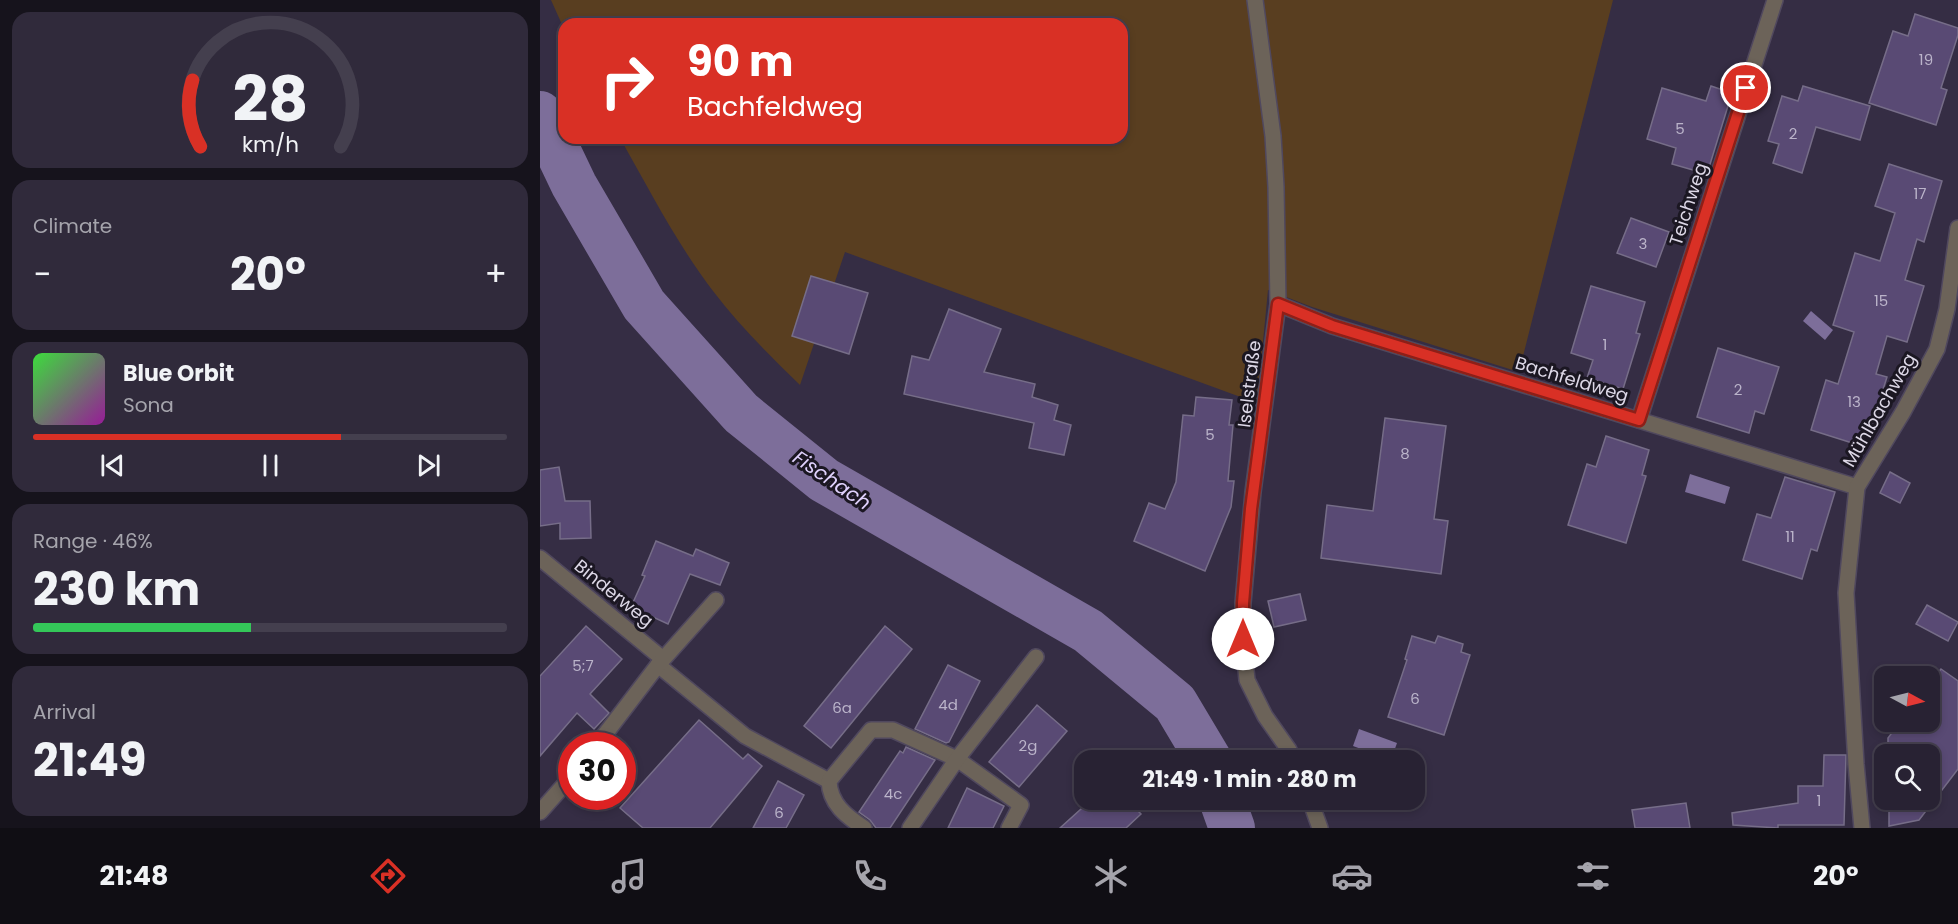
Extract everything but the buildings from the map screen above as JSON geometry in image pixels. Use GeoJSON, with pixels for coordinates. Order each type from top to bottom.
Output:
{"type":"FeatureCollection","features":[{"type":"Feature","properties":{"kind":"street","name":"Iselstraße"},"geometry":{"type":"LineString","coordinates":[[1256,0],[1273,136],[1278,304],[1251,513],[1243,603],[1243,639],[1247,680],[1265,716],[1289,750]]}},
{"type":"Feature","properties":{"kind":"street","name":"Teichweg"},"geometry":{"type":"LineString","coordinates":[[1639,420],[1775,0]]}},
{"type":"Feature","properties":{"kind":"street","name":"Mühlbachweg"},"geometry":{"type":"LineString","coordinates":[[1862,828],[1846,593],[1857,487],[1904,412],[1937,349],[1947,309],[1958,228]]}},
{"type":"Feature","properties":{"kind":"street","name":"Bachfeldweg"},"geometry":{"type":"LineString","coordinates":[[1278,304],[1332,326],[1857,487]]}},
{"type":"Feature","properties":{"kind":"street","name":"Binderweg"},"geometry":{"type":"LineString","coordinates":[[540,558],[745,736],[829,781]]}},
{"type":"Feature","properties":{"kind":"street"},"geometry":{"type":"LineString","coordinates":[[607,732],[661,662],[716,600]]}},
{"type":"Feature","properties":{"kind":"street"},"geometry":{"type":"LineString","coordinates":[[910,828],[957,759],[1036,657]]}},
{"type":"Feature","properties":{"kind":"street"},"geometry":{"type":"LineString","coordinates":[[864,828],[843,813],[829,793],[829,781],[871,730],[893,730],[957,759],[1021,805],[1009,828]]}},
{"type":"Feature","properties":{"kind":"street"},"geometry":{"type":"LineString","coordinates":[[540,812],[558,792]]}},
{"type":"Feature","properties":{"kind":"street"},"geometry":{"type":"LineString","coordinates":[[1314,810],[1320,828]]}},
{"type":"Feature","properties":{"kind":"shaded area"},"geometry":{"type":"Polygon","coordinates":[[[551,0],[1613,0],[1519,372],[1312,307],[1268,290],[1257,403],[845,252],[800,385],[744,328],[700,273],[664,216],[623,144],[1128,144],[1128,18],[559,18],[551,0]]]}},
{"type":"Feature","properties":{"kind":"shaded area"},"geometry":{"type":"Polygon","coordinates":[[[1811,311],[1833,330],[1825,340],[1803,321],[1811,311]]]}},
{"type":"Feature","properties":{"kind":"shaded area"},"geometry":{"type":"Polygon","coordinates":[[[1690,474],[1730,487],[1725,504],[1685,492],[1690,474]]]}},
{"type":"Feature","properties":{"kind":"shaded area"},"geometry":{"type":"Polygon","coordinates":[[[1359,729],[1397,743],[1395,750],[1364,750],[1353,746],[1359,729]]]}},
{"type":"Feature","properties":{"kind":"waterway","name":"Fischach"},"geometry":{"type":"LineString","coordinates":[[540,114],[574,185],[644,305],[741,413],[824,480],[1088,631],[1175,703],[1203,750]]}},
{"type":"Feature","properties":{"kind":"waterway","name":"Fischach"},"geometry":{"type":"LineString","coordinates":[[1226,810],[1232,828]]}},
{"type":"Feature","properties":{"kind":"route"},"geometry":{"type":"LineString","coordinates":[[1243,639],[1247,543],[1278,304],[1332,326],[1639,420],[1746,88]]}}]}
